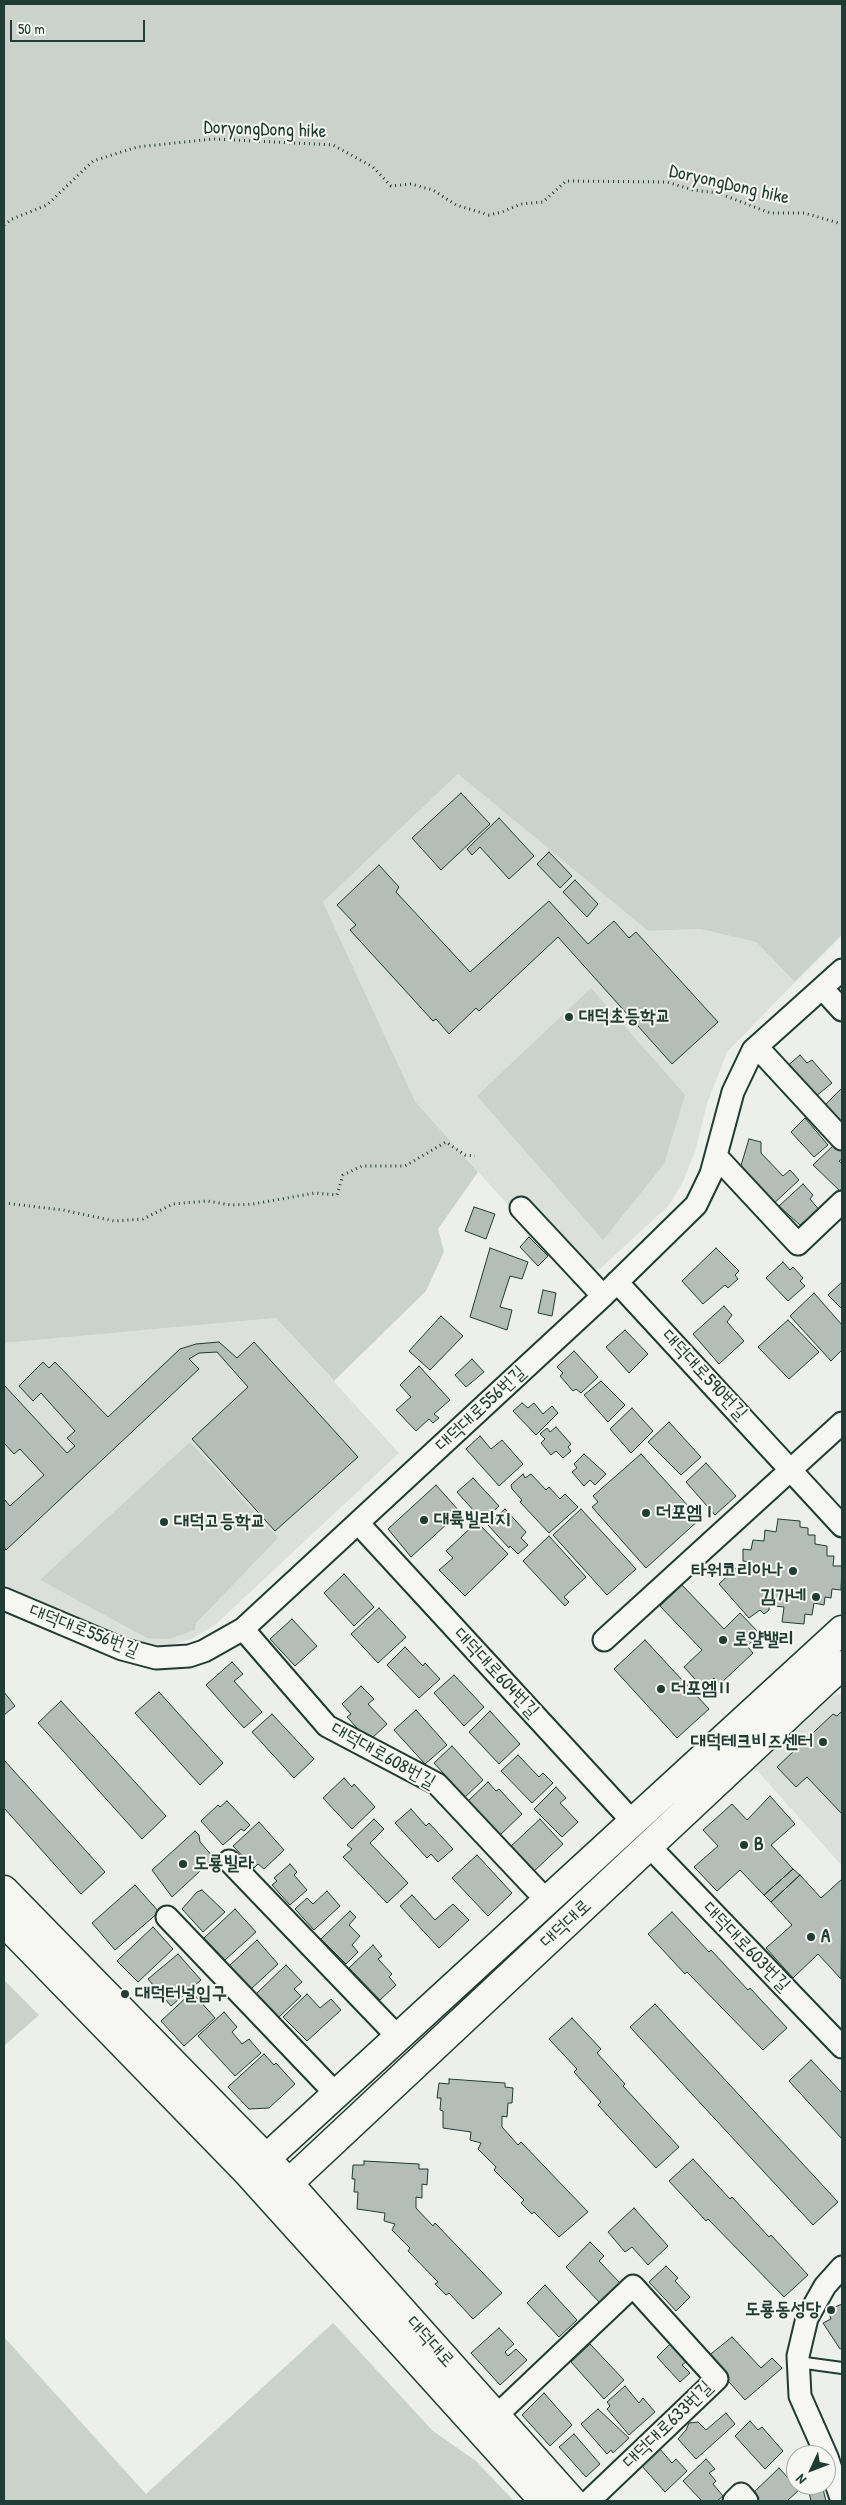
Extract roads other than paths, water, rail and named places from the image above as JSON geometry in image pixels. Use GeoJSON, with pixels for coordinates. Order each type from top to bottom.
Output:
{"type":"FeatureCollection","features":[{"type":"Feature","properties":{"kind":"main road","name":"대덕대로"},"geometry":{"type":"LineString","coordinates":[[572,2501],[496,2416],[258,2166],[842,1630]]}},
{"type":"Feature","properties":{"kind":"main road","name":"대덕대로"},"geometry":{"type":"LineString","coordinates":[[281,2191],[842,1664]]}},
{"type":"Feature","properties":{"kind":"main road"},"geometry":{"type":"LineString","coordinates":[[4,1890],[258,2166]]}},
{"type":"Feature","properties":{"kind":"main road"},"geometry":{"type":"LineString","coordinates":[[4,1922],[258,2166]]}},
{"type":"Feature","properties":{"kind":"main road","name":"대덕대로"},"geometry":{"type":"LineString","coordinates":[[281,2191],[544,2501]]}},
{"type":"Feature","properties":{"kind":"street","name":"대덕대로556번길"},"geometry":{"type":"LineString","coordinates":[[4,1600],[122,1649],[156,1658],[189,1656],[204,1651],[243,1629],[610,1289],[696,1205],[711,1174],[733,1092],[757,1047],[842,970]]}},
{"type":"Feature","properties":{"kind":"street"},"geometry":{"type":"LineString","coordinates":[[822,988],[842,1010]]}},
{"type":"Feature","properties":{"kind":"street"},"geometry":{"type":"LineString","coordinates":[[757,1047],[842,1139]]}},
{"type":"Feature","properties":{"kind":"street"},"geometry":{"type":"LineString","coordinates":[[716,1156],[798,1244],[842,1202]]}},
{"type":"Feature","properties":{"kind":"street","name":"대덕대로590번길"},"geometry":{"type":"LineString","coordinates":[[521,1208],[610,1289],[790,1469],[842,1526]]}},
{"type":"Feature","properties":{"kind":"street"},"geometry":{"type":"LineString","coordinates":[[604,1640],[842,1423]]}},
{"type":"Feature","properties":{"kind":"street","name":"대덕대로604번길"},"geometry":{"type":"LineString","coordinates":[[358,1524],[633,1822]]}},
{"type":"Feature","properties":{"kind":"street","name":"대덕대로608번길"},"geometry":{"type":"LineString","coordinates":[[243,1629],[326,1726],[437,1784],[546,1901]]}},
{"type":"Feature","properties":{"kind":"street","name":"대덕대로603번길"},"geometry":{"type":"LineString","coordinates":[[649,1846],[842,2047]]}},
{"type":"Feature","properties":{"kind":"street"},"geometry":{"type":"LineString","coordinates":[[229,1861],[398,2038]]}},
{"type":"Feature","properties":{"kind":"street"},"geometry":{"type":"LineString","coordinates":[[167,1917],[336,2094]]}},
{"type":"Feature","properties":{"kind":"street"},"geometry":{"type":"LineString","coordinates":[[842,2267],[825,2286],[807,2318],[798,2362],[800,2396],[827,2456],[842,2501]]}},
{"type":"Feature","properties":{"kind":"street","name":"대덕대로633번길"},"geometry":{"type":"LineString","coordinates":[[496,2416],[633,2286],[717,2379],[589,2501]]}},
{"type":"Feature","properties":{"kind":"street"},"geometry":{"type":"LineString","coordinates":[[734,2501],[741,2494],[747,2501]]}},
{"type":"Feature","properties":{"kind":"lane"},"geometry":{"type":"LineString","coordinates":[[798,2362],[842,2368]]}},
{"type":"Feature","properties":{"kind":"place","name":"대덕초등학교"},"geometry":{"type":"Point","coordinates":[569,1017]}},
{"type":"Feature","properties":{"kind":"place","name":"더포엠Ⅰ"},"geometry":{"type":"Point","coordinates":[646,1513]}},
{"type":"Feature","properties":{"kind":"place","name":"대륙빌리지"},"geometry":{"type":"Point","coordinates":[424,1520]}},
{"type":"Feature","properties":{"kind":"place","name":"대덕고등학교"},"geometry":{"type":"Point","coordinates":[164,1522]}},
{"type":"Feature","properties":{"kind":"place","name":"타워코리아나"},"geometry":{"type":"Point","coordinates":[793,1571]}},
{"type":"Feature","properties":{"kind":"place","name":"김가네"},"geometry":{"type":"Point","coordinates":[816,1597]}},
{"type":"Feature","properties":{"kind":"place","name":"로얄밸리"},"geometry":{"type":"Point","coordinates":[723,1640]}},
{"type":"Feature","properties":{"kind":"place","name":"더포엠Ⅱ"},"geometry":{"type":"Point","coordinates":[661,1689]}},
{"type":"Feature","properties":{"kind":"place","name":"대덕테크비즈센터"},"geometry":{"type":"Point","coordinates":[823,1742]}},
{"type":"Feature","properties":{"kind":"place","name":"B"},"geometry":{"type":"Point","coordinates":[744,1845]}},
{"type":"Feature","properties":{"kind":"place","name":"도룡빌라"},"geometry":{"type":"Point","coordinates":[183,1864]}},
{"type":"Feature","properties":{"kind":"place","name":"A"},"geometry":{"type":"Point","coordinates":[811,1937]}},
{"type":"Feature","properties":{"kind":"place","name":"대덕터널입구"},"geometry":{"type":"Point","coordinates":[125,1994]}},
{"type":"Feature","properties":{"kind":"place","name":"도룡동성당"},"geometry":{"type":"Point","coordinates":[831,2310]}}]}
